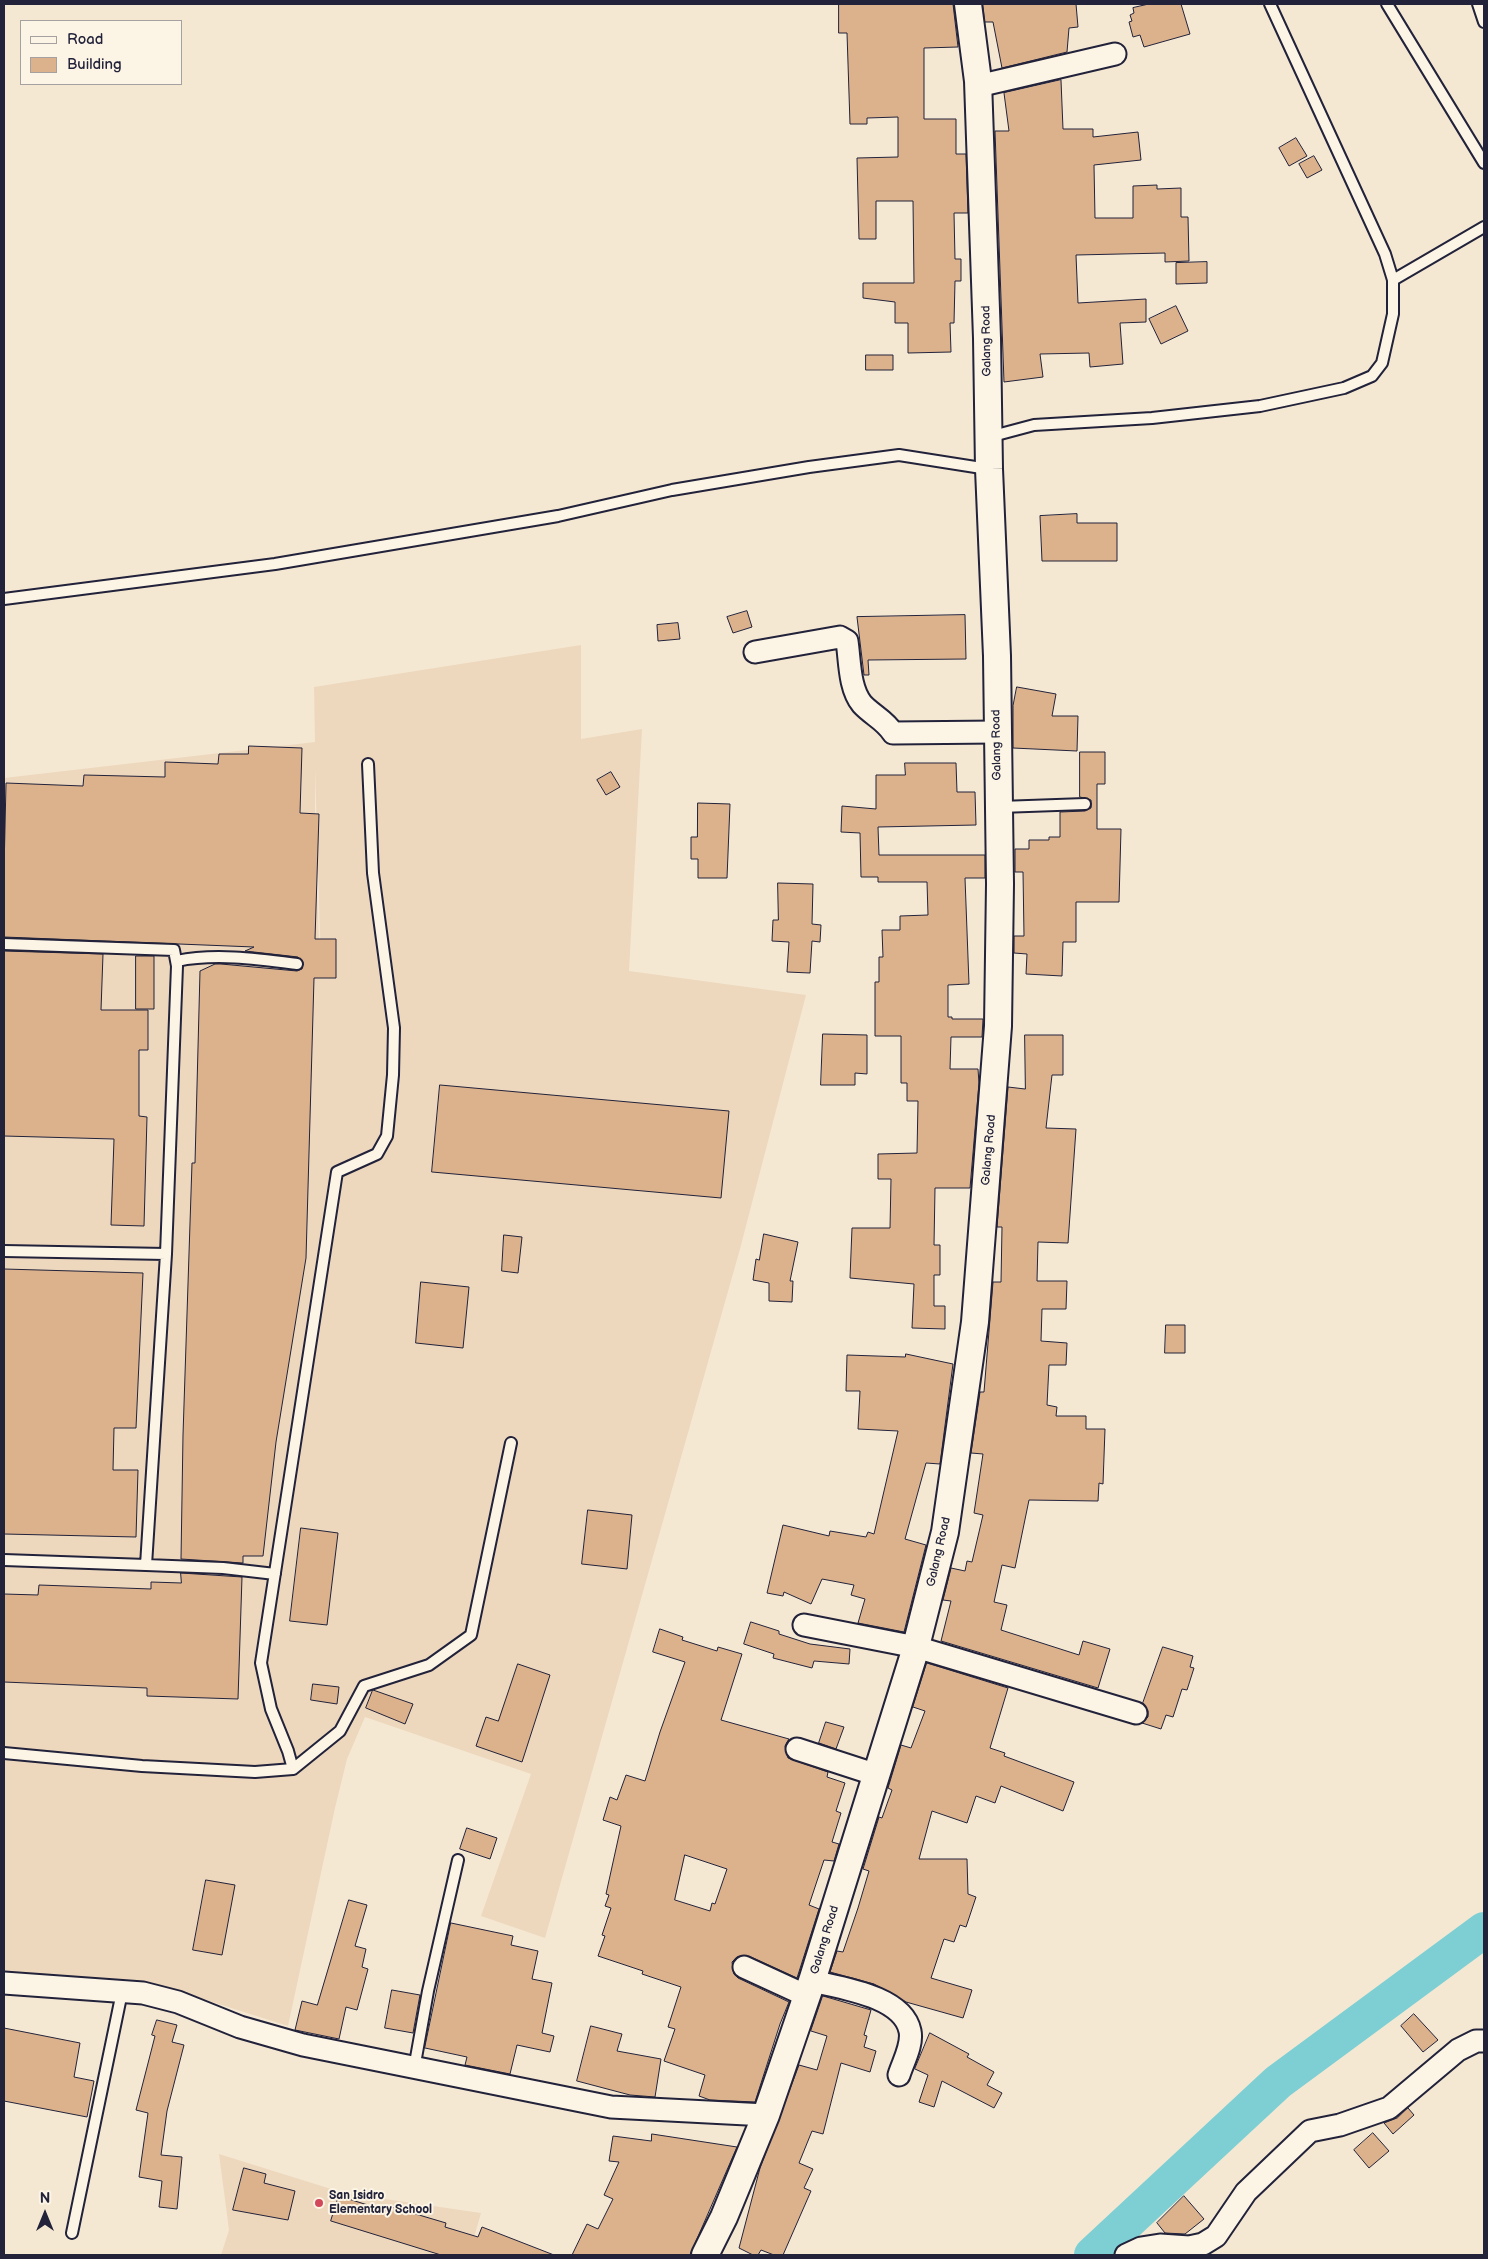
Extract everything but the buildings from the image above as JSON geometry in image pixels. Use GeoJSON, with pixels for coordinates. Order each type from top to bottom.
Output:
{"type":"FeatureCollection","features":[{"type":"Feature","properties":{"kind":"street","name":"Galang Road"},"geometry":{"type":"LineString","coordinates":[[705,2255],[724,2217],[766,2115],[810,1988],[916,1647],[945,1532],[975,1322],[992,1126],[998,1026],[999,807],[997,656],[989,469],[978,86],[968,4]]}},
{"type":"Feature","properties":{"kind":"street"},"geometry":{"type":"LineString","coordinates":[[978,86],[1115,54]]}},
{"type":"Feature","properties":{"kind":"street"},"geometry":{"type":"LineString","coordinates":[[755,652],[840,637],[847,641],[853,688],[861,703],[888,724],[893,733],[997,732]]}},
{"type":"Feature","properties":{"kind":"street"},"geometry":{"type":"LineString","coordinates":[[804,1626],[916,1647],[1136,1713]]}},
{"type":"Feature","properties":{"kind":"street"},"geometry":{"type":"LineString","coordinates":[[797,1749],[877,1775]]}},
{"type":"Feature","properties":{"kind":"street"},"geometry":{"type":"LineString","coordinates":[[744,1967],[810,1988],[876,1997],[900,2013],[910,2031],[910,2042],[898,2075]]}},
{"type":"Feature","properties":{"kind":"street"},"geometry":{"type":"LineString","coordinates":[[4,1983],[143,1993],[178,2002],[240,2027],[303,2045],[611,2106],[766,2115]]}},
{"type":"Feature","properties":{"kind":"street"},"geometry":{"type":"LineString","coordinates":[[1126,2255],[1141,2248],[1160,2245],[1189,2247],[1203,2244],[1216,2236],[1246,2192],[1310,2131],[1340,2125],[1388,2108],[1458,2050],[1476,2042],[1484,2041]]}},
{"type":"Feature","properties":{"kind":"lane"},"geometry":{"type":"LineString","coordinates":[[988,438],[1034,425],[1152,418],[1260,406],[1344,388],[1372,376],[1382,363],[1393,314],[1393,280],[1385,254],[1270,4]]}},
{"type":"Feature","properties":{"kind":"lane"},"geometry":{"type":"LineString","coordinates":[[1387,4],[1484,163]]}},
{"type":"Feature","properties":{"kind":"lane"},"geometry":{"type":"LineString","coordinates":[[1478,4],[1484,22]]}},
{"type":"Feature","properties":{"kind":"lane"},"geometry":{"type":"LineString","coordinates":[[1393,280],[1484,227]]}},
{"type":"Feature","properties":{"kind":"lane"},"geometry":{"type":"LineString","coordinates":[[4,599],[275,564],[558,516],[682,488],[890,456],[899,455],[989,469]]}},
{"type":"Feature","properties":{"kind":"lane"},"geometry":{"type":"LineString","coordinates":[[293,1769],[288,1751],[270,1709],[261,1663],[337,1172],[377,1154],[387,1136],[390,1108],[394,1028],[373,873],[368,764]]}},
{"type":"Feature","properties":{"kind":"lane"},"geometry":{"type":"LineString","coordinates":[[999,807],[1085,804]]}},
{"type":"Feature","properties":{"kind":"lane"},"geometry":{"type":"LineString","coordinates":[[4,944],[174,950],[176,961],[166,1254],[146,1565]]}},
{"type":"Feature","properties":{"kind":"lane"},"geometry":{"type":"LineString","coordinates":[[176,961],[191,958],[228,958],[297,964]]}},
{"type":"Feature","properties":{"kind":"lane"},"geometry":{"type":"LineString","coordinates":[[4,1251],[166,1254]]}},
{"type":"Feature","properties":{"kind":"lane"},"geometry":{"type":"LineString","coordinates":[[4,1753],[142,1766],[255,1772],[293,1769],[340,1731],[364,1686],[429,1665],[471,1635],[510,1443]]}},
{"type":"Feature","properties":{"kind":"lane"},"geometry":{"type":"LineString","coordinates":[[4,1560],[223,1568],[275,1574]]}},
{"type":"Feature","properties":{"kind":"lane"},"geometry":{"type":"LineString","coordinates":[[414,2068],[430,1982],[458,1860]]}},
{"type":"Feature","properties":{"kind":"lane"},"geometry":{"type":"LineString","coordinates":[[72,2233],[122,1992]]}},
{"type":"Feature","properties":{"kind":"shaded area"},"geometry":{"type":"Polygon","coordinates":[[[581,645],[581,739],[642,729],[629,971],[806,995],[740,1249],[545,1938],[481,1916],[531,1774],[365,1717],[347,1759],[288,2026],[146,1981],[4,1973],[4,778],[315,742],[314,687],[581,645]],[[315,769],[315,842],[321,965],[315,769]]]}},
{"type":"Feature","properties":{"kind":"shaded area","name":"San Isidro Elementary School"},"geometry":{"type":"Polygon","coordinates":[[[219,2154],[344,2193],[481,2213],[469,2255],[221,2255],[229,2230],[219,2154]]]}},
{"type":"Feature","properties":{"kind":"waterway"},"geometry":{"type":"LineString","coordinates":[[1092,2255],[1278,2082],[1484,1930]]}},
{"type":"Feature","properties":{"kind":"place","name":"San Isidro Elementary School"},"geometry":{"type":"Point","coordinates":[319,2203]}}]}
